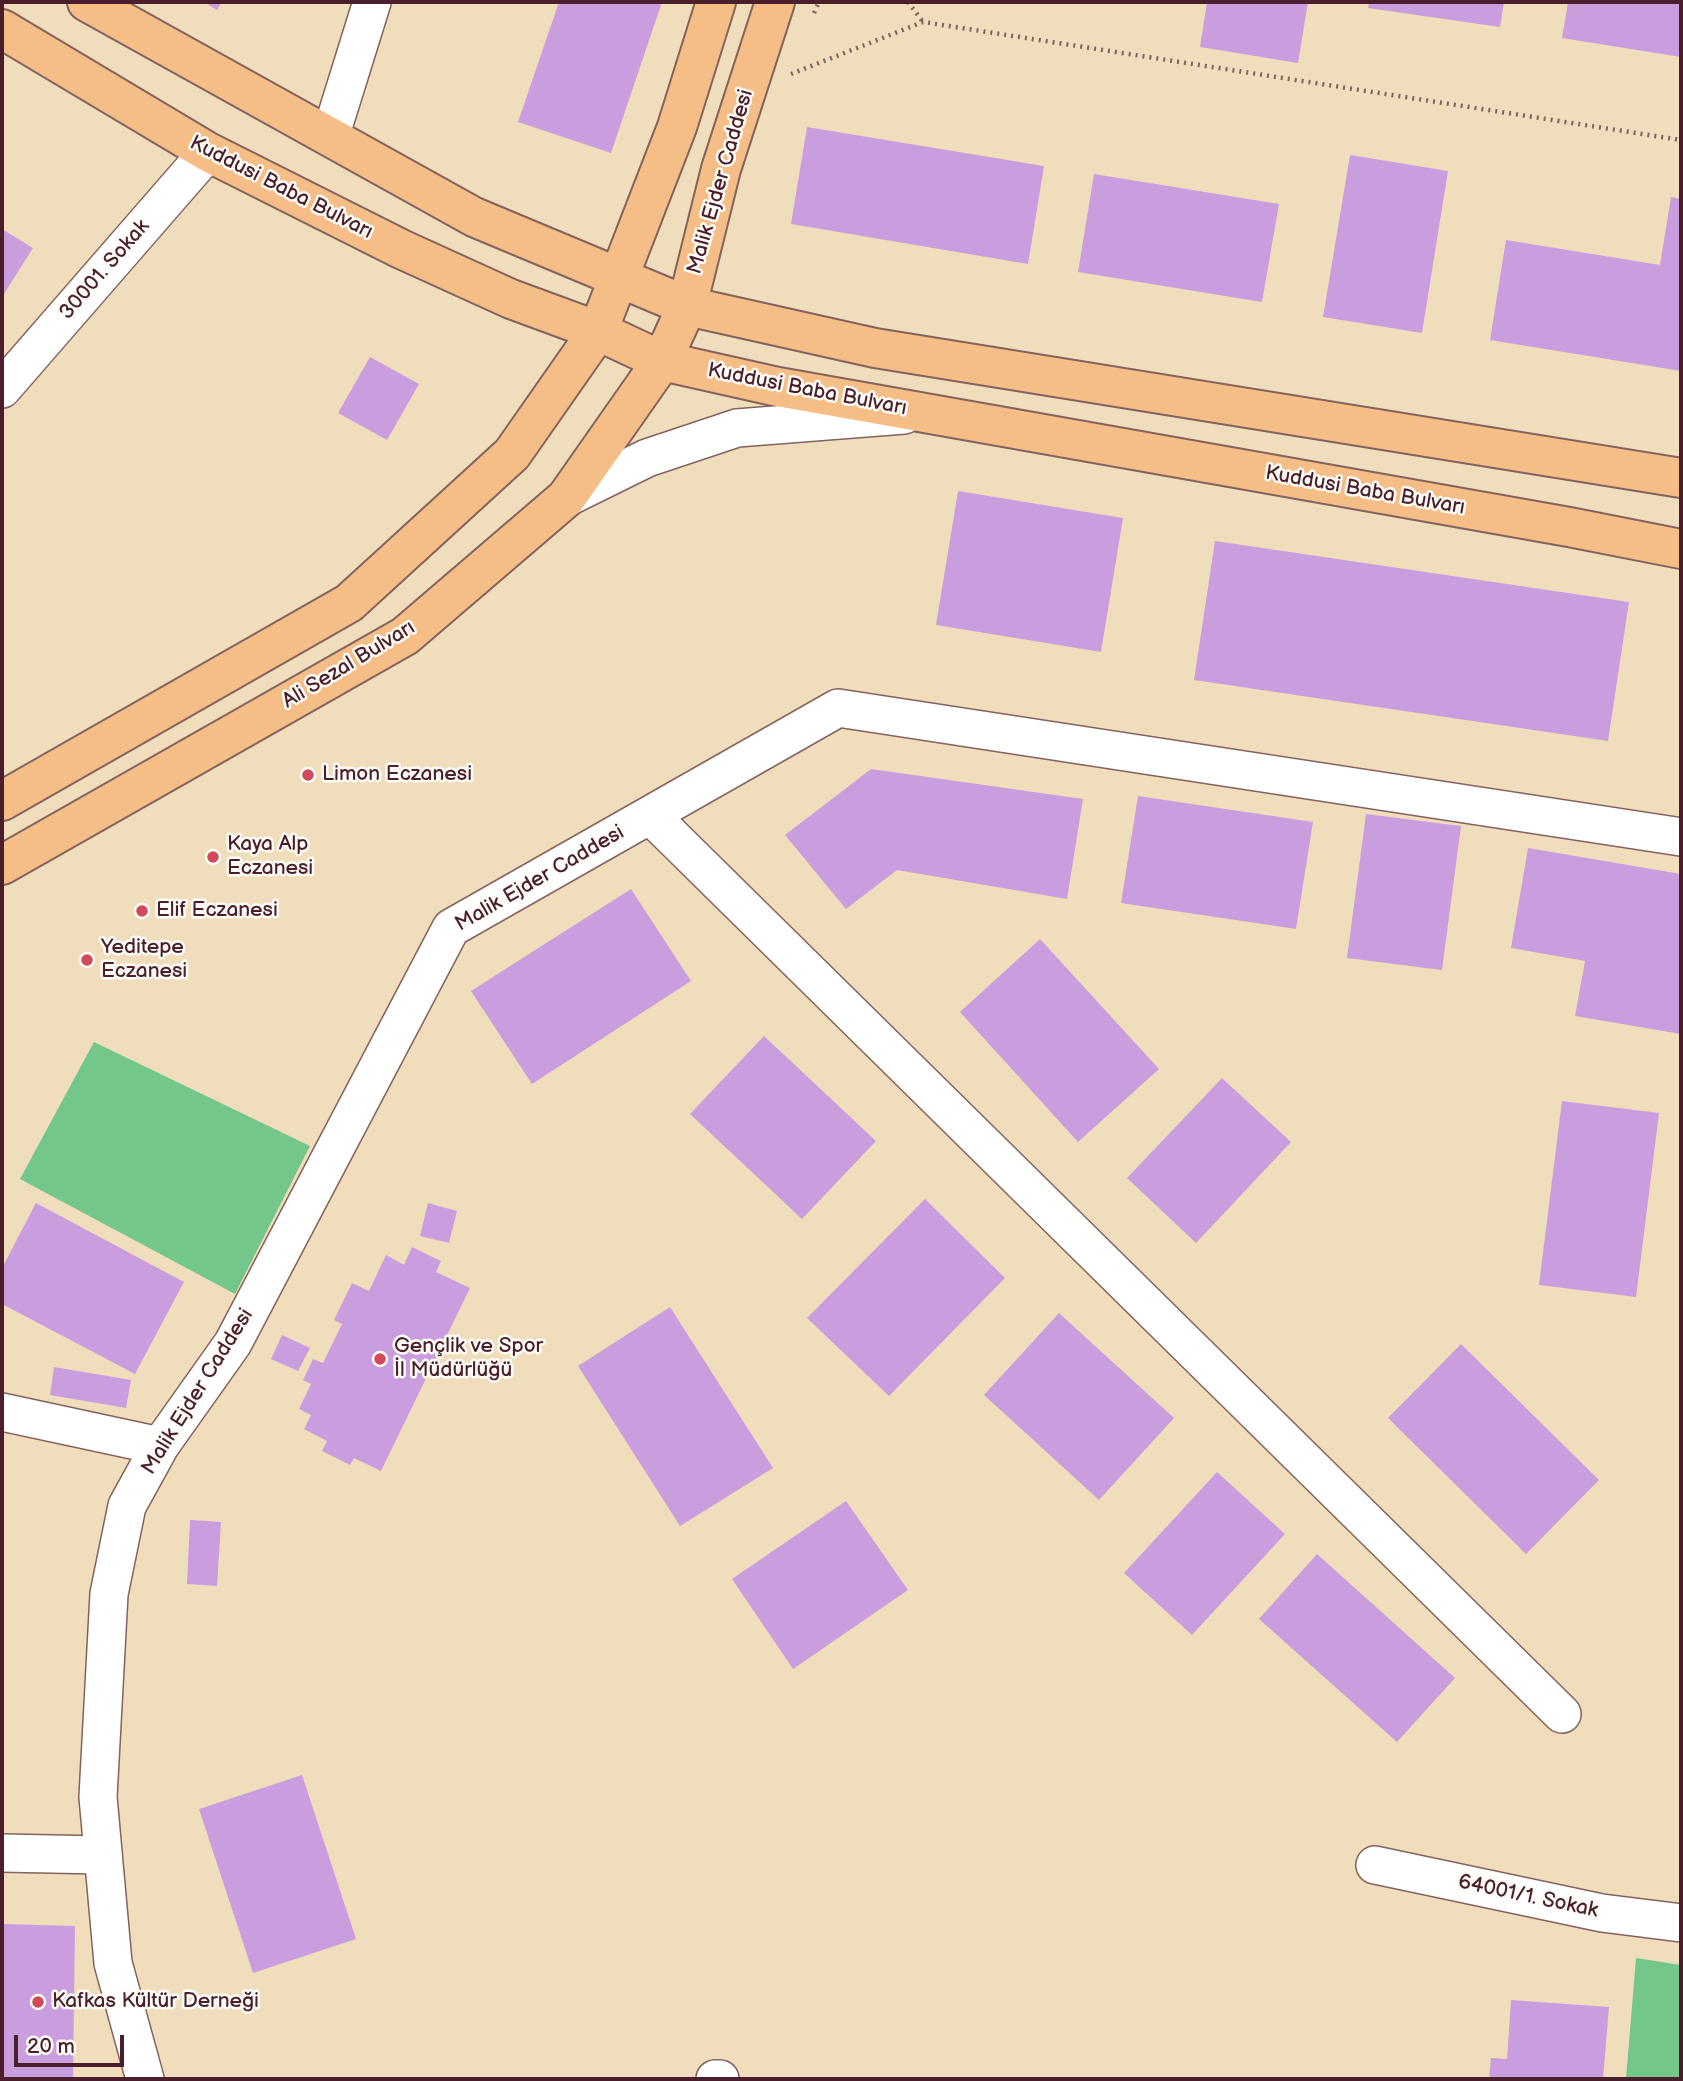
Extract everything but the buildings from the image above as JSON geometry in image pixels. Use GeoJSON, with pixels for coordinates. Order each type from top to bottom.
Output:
{"type":"FeatureCollection","features":[{"type":"Feature","properties":{"kind":"main road"},"geometry":{"type":"LineString","coordinates":[[87,2],[474,217],[687,306],[876,348],[1681,478]]}},
{"type":"Feature","properties":{"kind":"main road"},"geometry":{"type":"LineString","coordinates":[[2,801],[349,603],[512,454],[598,331],[677,127],[716,2]]}},
{"type":"Feature","properties":{"kind":"main road","name":"Malik Ejder Caddesi"},"geometry":{"type":"LineString","coordinates":[[662,360],[687,306],[720,169],[775,2]]}},
{"type":"Feature","properties":{"kind":"main road","name":"Kuddusi Baba Bulvarı"},"geometry":{"type":"LineString","coordinates":[[2,29],[208,152],[511,299],[598,331],[662,360],[778,387],[1555,524],[1681,549]]}},
{"type":"Feature","properties":{"kind":"main road","name":"Ali Sezal Bulvarı"},"geometry":{"type":"LineString","coordinates":[[2,865],[405,636],[566,498],[662,360]]}},
{"type":"Feature","properties":{"kind":"street"},"geometry":{"type":"LineString","coordinates":[[330,136],[372,2]]}},
{"type":"Feature","properties":{"kind":"street","name":"30001. Sokak"},"geometry":{"type":"LineString","coordinates":[[2,388],[208,152]]}},
{"type":"Feature","properties":{"kind":"street"},"geometry":{"type":"LineString","coordinates":[[566,498],[647,458],[737,428],[931,413]]}},
{"type":"Feature","properties":{"kind":"street","name":"Malik Ejder Caddesi"},"geometry":{"type":"LineString","coordinates":[[145,2079],[113,1963],[98,1797],[109,1594],[127,1506],[160,1446],[233,1343],[451,928],[838,708],[1681,837]]}},
{"type":"Feature","properties":{"kind":"street"},"geometry":{"type":"LineString","coordinates":[[650,815],[1562,1714]]}},
{"type":"Feature","properties":{"kind":"street"},"geometry":{"type":"LineString","coordinates":[[2,1412],[160,1446]]}},
{"type":"Feature","properties":{"kind":"street"},"geometry":{"type":"LineString","coordinates":[[2,1853],[102,1855]]}},
{"type":"Feature","properties":{"kind":"street","name":"64001/1. Sokak"},"geometry":{"type":"LineString","coordinates":[[1375,1864],[1602,1913],[1681,1923]]}},
{"type":"Feature","properties":{"kind":"path"},"geometry":{"type":"LineString","coordinates":[[908,2],[923,22]]}},
{"type":"Feature","properties":{"kind":"path"},"geometry":{"type":"LineString","coordinates":[[784,77],[923,22],[1681,139]]}},
{"type":"Feature","properties":{"kind":"green space"},"geometry":{"type":"Polygon","coordinates":[[[94,1042],[310,1146],[235,1294],[20,1179],[94,1042]]]}},
{"type":"Feature","properties":{"kind":"green space"},"geometry":{"type":"Polygon","coordinates":[[[1636,1958],[1681,1965],[1681,2079],[1626,2079],[1636,1958]]]}},
{"type":"Feature","properties":{"kind":"place","name":"Limon Eczanesi"},"geometry":{"type":"Point","coordinates":[308,775]}},
{"type":"Feature","properties":{"kind":"place","name":"Kaya Alp Eczanesi"},"geometry":{"type":"Point","coordinates":[213,857]}},
{"type":"Feature","properties":{"kind":"place","name":"Elif Eczanesi"},"geometry":{"type":"Point","coordinates":[142,911]}},
{"type":"Feature","properties":{"kind":"place","name":"Yeditepe Eczanesi"},"geometry":{"type":"Point","coordinates":[87,960]}},
{"type":"Feature","properties":{"kind":"place","name":"Gençlik ve Spor İl Müdürlüğü"},"geometry":{"type":"Point","coordinates":[380,1359]}},
{"type":"Feature","properties":{"kind":"place","name":"Kafkas Kültür Derneği"},"geometry":{"type":"Point","coordinates":[38,2002]}}]}
